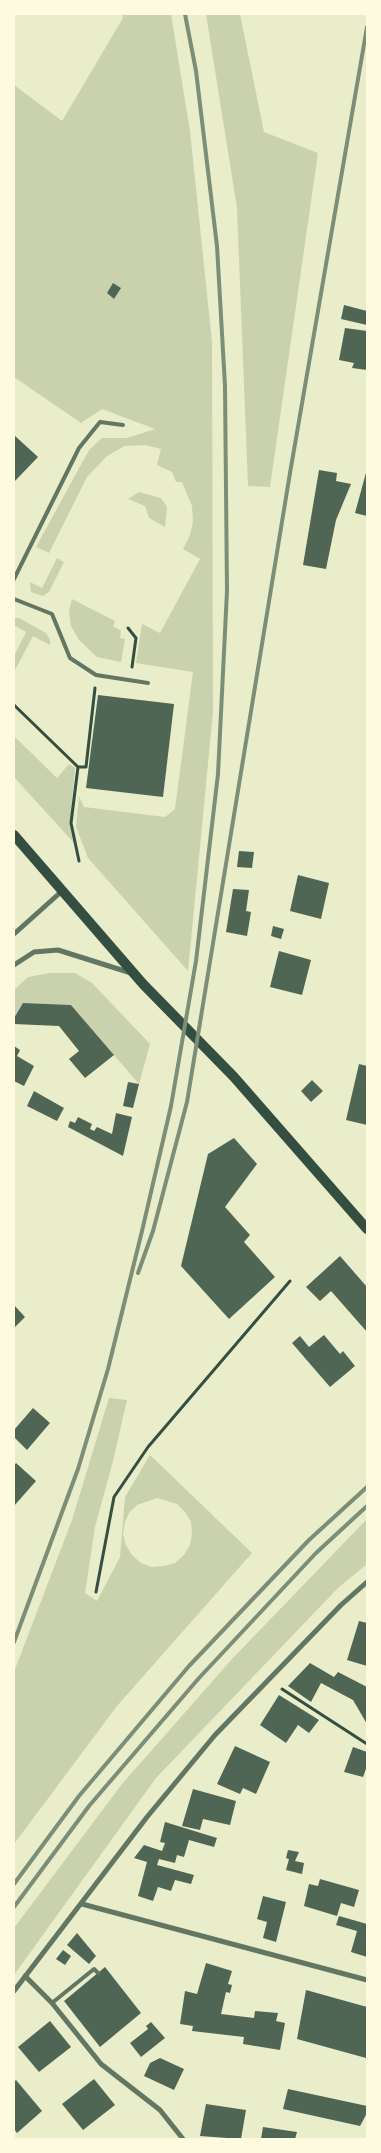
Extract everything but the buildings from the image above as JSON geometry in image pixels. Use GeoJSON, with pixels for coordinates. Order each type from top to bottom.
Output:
{"type":"FeatureCollection","features":[{"type":"Feature","properties":{"kind":"main road"},"geometry":{"type":"LineString","coordinates":[[14,835],[143,984],[234,1077],[367,1229]]}},
{"type":"Feature","properties":{"kind":"street"},"geometry":{"type":"LineString","coordinates":[[14,934],[62,891]]}},
{"type":"Feature","properties":{"kind":"street"},"geometry":{"type":"LineString","coordinates":[[14,964],[34,952],[58,950],[136,975]]}},
{"type":"Feature","properties":{"kind":"street"},"geometry":{"type":"LineString","coordinates":[[14,1991],[147,1817],[215,1736],[341,1605],[367,1582]]}},
{"type":"Feature","properties":{"kind":"street"},"geometry":{"type":"LineString","coordinates":[[82,1904],[367,1980]]}},
{"type":"Feature","properties":{"kind":"street"},"geometry":{"type":"LineString","coordinates":[[25,1976],[52,2002],[101,2064],[160,2110],[184,2139]]}},
{"type":"Feature","properties":{"kind":"lane"},"geometry":{"type":"LineString","coordinates":[[14,579],[79,448],[100,422],[123,425]]}},
{"type":"Feature","properties":{"kind":"lane"},"geometry":{"type":"LineString","coordinates":[[14,599],[52,614],[70,658],[96,675],[148,682]]}},
{"type":"Feature","properties":{"kind":"lane"},"geometry":{"type":"LineString","coordinates":[[52,2002],[94,1969],[98,1973]]}},
{"type":"Feature","properties":{"kind":"path"},"geometry":{"type":"LineString","coordinates":[[124,667],[132,668],[136,638],[128,628]]}},
{"type":"Feature","properties":{"kind":"path"},"geometry":{"type":"LineString","coordinates":[[14,705],[78,767],[86,768],[96,675]]}},
{"type":"Feature","properties":{"kind":"path"},"geometry":{"type":"LineString","coordinates":[[78,767],[71,823],[80,860]]}},
{"type":"Feature","properties":{"kind":"path"},"geometry":{"type":"LineString","coordinates":[[96,1592],[114,1497],[148,1447],[290,1281]]}},
{"type":"Feature","properties":{"kind":"path"},"geometry":{"type":"LineString","coordinates":[[269,1680],[367,1744]]}},
{"type":"Feature","properties":{"kind":"green space"},"geometry":{"type":"Polygon","coordinates":[[[122,14],[171,14],[190,131],[212,342],[213,712],[188,971],[88,858],[76,827],[79,796],[84,807],[165,817],[175,809],[193,672],[136,663],[142,624],[160,633],[200,559],[183,549],[190,535],[193,522],[192,506],[182,482],[176,482],[172,472],[157,465],[161,449],[145,445],[125,446],[107,456],[87,477],[49,553],[36,547],[89,450],[102,438],[127,438],[155,429],[102,409],[81,423],[14,377],[14,85],[62,121],[123,18],[122,14]]]}},
{"type":"Feature","properties":{"kind":"green space"},"geometry":{"type":"Polygon","coordinates":[[[206,14],[240,14],[264,132],[318,153],[270,487],[248,486],[237,208],[206,14]]]}},
{"type":"Feature","properties":{"kind":"green space"},"geometry":{"type":"Polygon","coordinates":[[[139,492],[161,498],[167,507],[165,527],[149,518],[145,506],[128,499],[139,492]]]}},
{"type":"Feature","properties":{"kind":"green space"},"geometry":{"type":"Polygon","coordinates":[[[57,558],[64,562],[49,592],[43,596],[31,592],[30,582],[42,588],[57,558]]]}},
{"type":"Feature","properties":{"kind":"green space"},"geometry":{"type":"Polygon","coordinates":[[[72,599],[115,621],[113,626],[121,631],[120,638],[125,639],[121,662],[97,657],[79,640],[71,626],[69,612],[72,599]]]}},
{"type":"Feature","properties":{"kind":"green space"},"geometry":{"type":"Polygon","coordinates":[[[14,618],[19,618],[46,633],[50,640],[50,645],[33,636],[14,672],[14,656],[26,632],[14,625],[14,618]]]}},
{"type":"Feature","properties":{"kind":"green space"},"geometry":{"type":"Polygon","coordinates":[[[14,736],[57,778],[69,764],[75,768],[70,826],[74,843],[14,777],[14,736]]]}},
{"type":"Feature","properties":{"kind":"green space"},"geometry":{"type":"Polygon","coordinates":[[[50,973],[75,973],[92,983],[150,1044],[139,1084],[71,1005],[23,1003],[14,1018],[14,990],[28,977],[50,973]]]}},
{"type":"Feature","properties":{"kind":"green space"},"geometry":{"type":"Polygon","coordinates":[[[109,1398],[127,1400],[95,1527],[85,1593],[97,1601],[120,1557],[125,1497],[150,1455],[252,1553],[117,1706],[14,1844],[14,1672],[72,1520],[109,1398]],[[157,1498],[137,1505],[129,1513],[123,1534],[126,1545],[132,1555],[141,1563],[152,1567],[164,1566],[175,1563],[184,1555],[190,1545],[192,1534],[191,1522],[177,1504],[157,1498]]]}},
{"type":"Feature","properties":{"kind":"green space"},"geometry":{"type":"Polygon","coordinates":[[[367,1519],[367,1564],[338,1588],[156,1778],[14,1975],[14,1928],[122,1784],[232,1659],[367,1519]]]}},
{"type":"Feature","properties":{"kind":"railway"},"geometry":{"type":"LineString","coordinates":[[14,1642],[78,1469],[108,1369],[142,1231],[171,1106],[196,961],[218,774],[227,591],[225,386],[217,246],[196,71],[185,14]]}},
{"type":"Feature","properties":{"kind":"railway"},"geometry":{"type":"LineString","coordinates":[[138,1273],[153,1231],[187,1102],[290,473],[367,27]]}},
{"type":"Feature","properties":{"kind":"railway"},"geometry":{"type":"LineString","coordinates":[[14,1884],[79,1796],[189,1666],[309,1540],[367,1487]]}},
{"type":"Feature","properties":{"kind":"railway"},"geometry":{"type":"LineString","coordinates":[[14,1907],[89,1806],[199,1678],[316,1553],[367,1506]]}}]}
